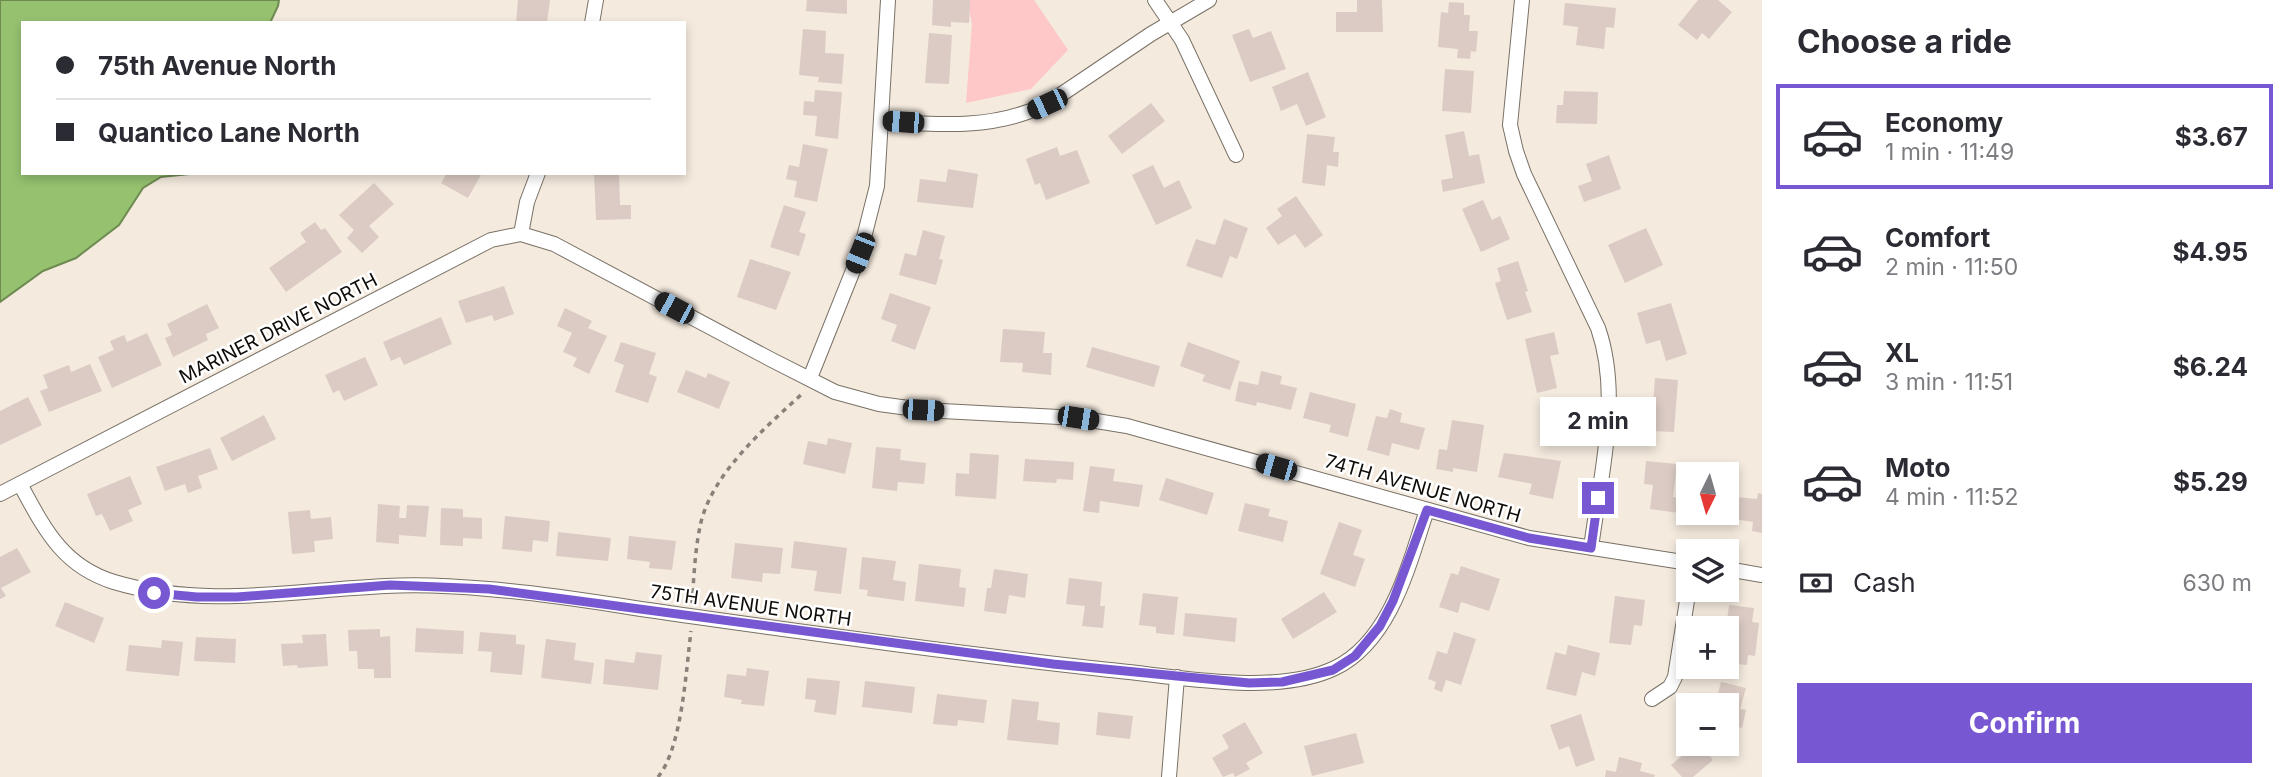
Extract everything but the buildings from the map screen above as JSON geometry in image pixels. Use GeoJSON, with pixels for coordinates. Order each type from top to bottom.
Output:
{"type":"FeatureCollection","features":[{"type":"Feature","properties":{"kind":"street"},"geometry":{"type":"LineString","coordinates":[[592,21],[596,0]]}},
{"type":"Feature","properties":{"kind":"street"},"geometry":{"type":"LineString","coordinates":[[810,378],[860,253],[877,186],[888,0]]}},
{"type":"Feature","properties":{"kind":"street"},"geometry":{"type":"LineString","coordinates":[[1155,0],[1187,51],[1236,155]]}},
{"type":"Feature","properties":{"kind":"street"},"geometry":{"type":"LineString","coordinates":[[881,121],[960,125],[994,122],[1028,113],[1209,0]]}},
{"type":"Feature","properties":{"kind":"street"},"geometry":{"type":"LineString","coordinates":[[1522,0],[1510,125],[1516,151],[1598,328],[1609,371],[1611,390],[1608,422],[1591,548]]}},
{"type":"Feature","properties":{"kind":"street"},"geometry":{"type":"LineString","coordinates":[[521,234],[527,202],[537,175]]}},
{"type":"Feature","properties":{"kind":"street","name":"74TH AVENUE NORTH"},"geometry":{"type":"LineString","coordinates":[[521,234],[554,244],[835,392],[879,404],[923,410],[1078,418],[1127,426],[1529,538],[1676,561]]}},
{"type":"Feature","properties":{"kind":"street","name":"MARINER DRIVE NORTH"},"geometry":{"type":"LineString","coordinates":[[0,494],[491,240],[521,234]]}},
{"type":"Feature","properties":{"kind":"street","name":"75TH AVENUE NORTH"},"geometry":{"type":"LineString","coordinates":[[20,484],[48,535],[83,569],[110,581],[154,593],[237,597],[390,585],[489,589],[1053,664],[1249,683],[1282,682],[1333,670],[1355,656],[1380,626],[1393,601],[1427,510]]}},
{"type":"Feature","properties":{"kind":"street"},"geometry":{"type":"LineString","coordinates":[[1739,571],[1762,575]]}},
{"type":"Feature","properties":{"kind":"street"},"geometry":{"type":"LineString","coordinates":[[1652,699],[1670,687],[1675,677],[1687,602]]}},
{"type":"Feature","properties":{"kind":"street"},"geometry":{"type":"LineString","coordinates":[[1169,777],[1177,677]]}},
{"type":"Feature","properties":{"kind":"path"},"geometry":{"type":"LineString","coordinates":[[658,777],[670,755],[682,703],[701,522],[728,471],[804,392],[810,378]]}},
{"type":"Feature","properties":{"kind":"shaded area"},"geometry":{"type":"Polygon","coordinates":[[[0,0],[279,0],[271,21],[21,21],[21,175],[180,175],[161,177],[143,188],[119,225],[76,258],[43,271],[0,302],[0,0]]]}},
{"type":"Feature","properties":{"kind":"shaded area"},"geometry":{"type":"Polygon","coordinates":[[[967,0],[1034,0],[1068,50],[1031,89],[966,103],[972,24],[967,0]]]}},
{"type":"Feature","properties":{"kind":"route"},"geometry":{"type":"LineString","coordinates":[[154,593],[237,597],[390,585],[489,589],[1053,664],[1249,683],[1282,682],[1333,670],[1355,656],[1380,626],[1393,601],[1427,510],[1529,538],[1591,548],[1598,498]]}}]}
